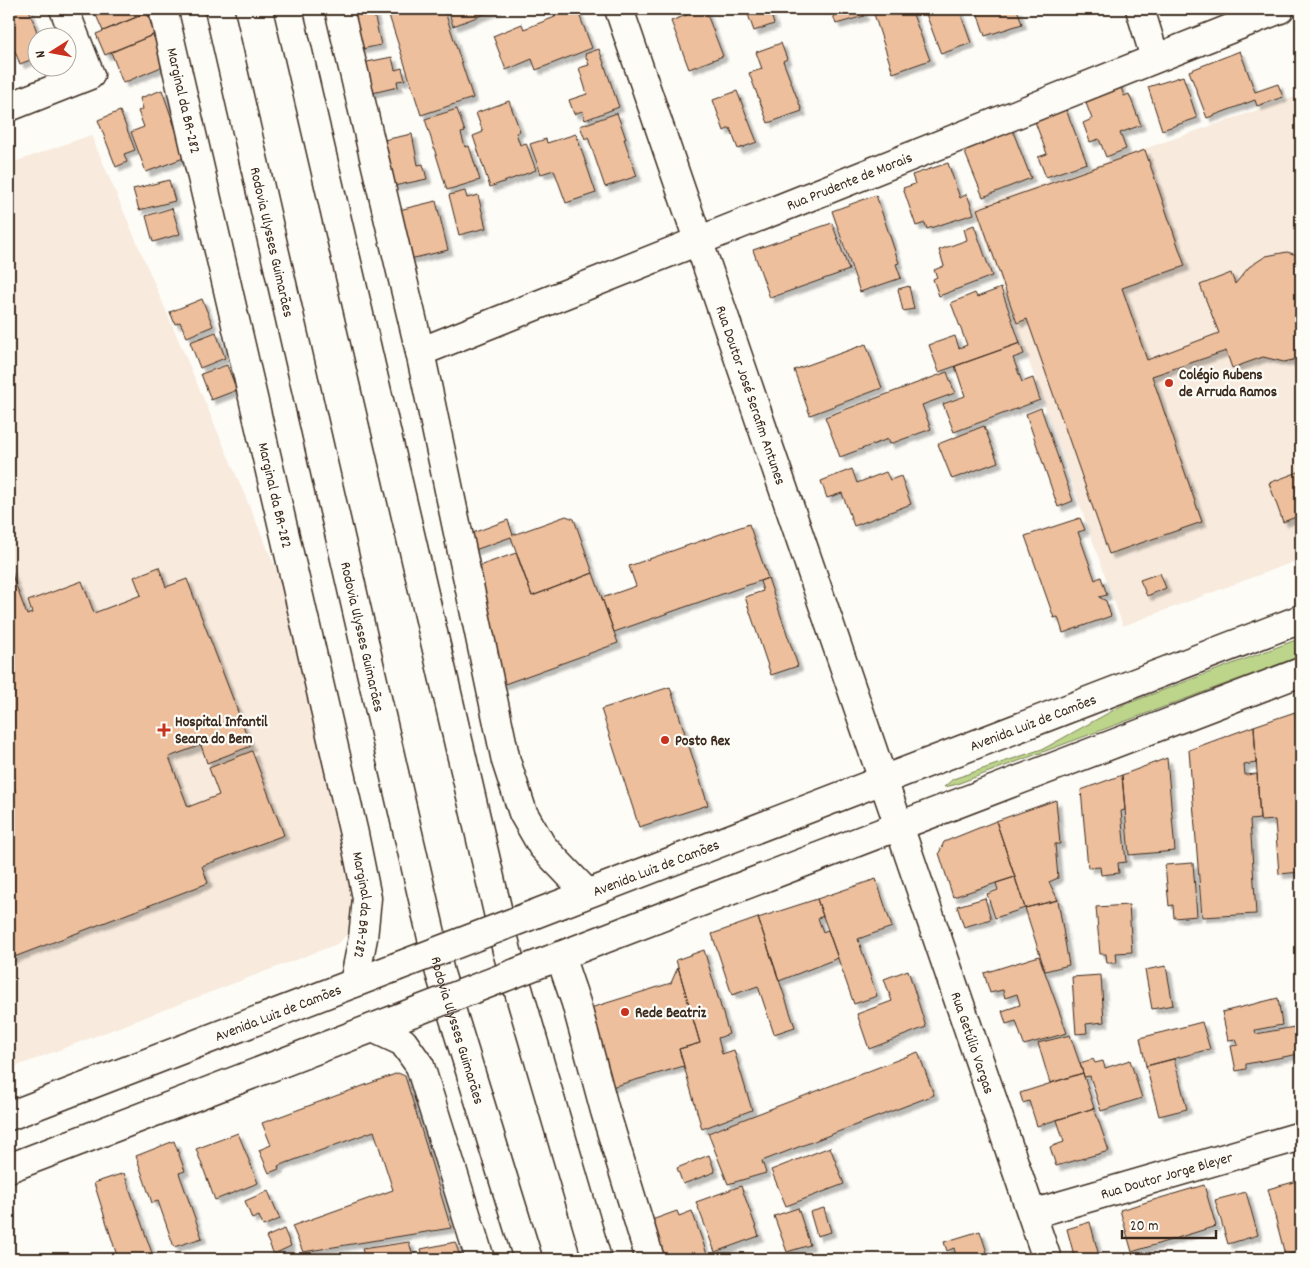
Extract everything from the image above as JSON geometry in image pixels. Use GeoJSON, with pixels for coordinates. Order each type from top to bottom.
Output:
{"type":"FeatureCollection","features":[{"type":"Feature","properties":{"kind":"main road"},"geometry":{"type":"LineString","coordinates":[[9,106],[90,75],[64,9]]}},
{"type":"Feature","properties":{"kind":"main road","name":"Marginal da BR-282"},"geometry":{"type":"LineString","coordinates":[[162,9],[358,852],[367,898],[363,938],[354,983]]}},
{"type":"Feature","properties":{"kind":"main road","name":"Rodovia Ulysses Guimarães"},"geometry":{"type":"LineString","coordinates":[[219,9],[440,973],[528,1259]]}},
{"type":"Feature","properties":{"kind":"main road"},"geometry":{"type":"LineString","coordinates":[[288,9],[507,951],[597,1259]]}},
{"type":"Feature","properties":{"kind":"main road"},"geometry":{"type":"LineString","coordinates":[[339,9],[420,352],[506,761],[523,813],[542,846],[587,893]]}},
{"type":"Feature","properties":{"kind":"main road","name":"Rua Doutor José Serafim Antunes"},"geometry":{"type":"LineString","coordinates":[[619,9],[899,826]]}},
{"type":"Feature","properties":{"kind":"main road"},"geometry":{"type":"LineString","coordinates":[[1140,9],[1156,58]]}},
{"type":"Feature","properties":{"kind":"main road","name":"Rua Prudente de Morais"},"geometry":{"type":"LineString","coordinates":[[420,352],[1280,9]]}},
{"type":"Feature","properties":{"kind":"main road","name":"Avenida Luiz de Camões"},"geometry":{"type":"LineString","coordinates":[[9,1116],[1301,619]]}},
{"type":"Feature","properties":{"kind":"main road"},"geometry":{"type":"LineString","coordinates":[[9,1168],[1301,672]]}},
{"type":"Feature","properties":{"kind":"main road","name":"Rua Getúlio Vargas"},"geometry":{"type":"LineString","coordinates":[[899,826],[1047,1259]]}},
{"type":"Feature","properties":{"kind":"main road"},"geometry":{"type":"LineString","coordinates":[[552,959],[576,1003],[605,1111],[650,1259]]}},
{"type":"Feature","properties":{"kind":"main road"},"geometry":{"type":"LineString","coordinates":[[373,1028],[404,1042],[420,1066],[480,1259]]}},
{"type":"Feature","properties":{"kind":"main road","name":"Rua Doutor Jorge Bleyer"},"geometry":{"type":"LineString","coordinates":[[1032,1214],[1301,1136]]}},
{"type":"Feature","properties":{"kind":"shaded area","name":"Colégio Rubens de Arruda Ramos"},"geometry":{"type":"Polygon","coordinates":[[[1301,95],[1301,559],[1123,626],[974,207],[1301,95]]]}},
{"type":"Feature","properties":{"kind":"shaded area","name":"Hospital Infantil Seara do Bem"},"geometry":{"type":"Polygon","coordinates":[[[91,135],[286,592],[357,900],[352,930],[337,944],[9,1069],[9,164],[91,135]]]}},
{"type":"Feature","properties":{"kind":"green space"},"geometry":{"type":"Polygon","coordinates":[[[1301,638],[1301,656],[954,785],[944,787],[953,779],[1045,748],[1121,706],[1301,638]]]}},
{"type":"Feature","properties":{"kind":"building"},"geometry":{"type":"Polygon","coordinates":[[[10,9],[29,9],[36,28],[28,28],[28,61],[20,64],[11,42],[9,43],[9,13],[11,12],[10,9]]]}},
{"type":"Feature","properties":{"kind":"building"},"geometry":{"type":"Polygon","coordinates":[[[111,9],[147,9],[148,12],[103,31],[96,15],[111,9]]]}},
{"type":"Feature","properties":{"kind":"building"},"geometry":{"type":"Polygon","coordinates":[[[346,9],[373,9],[381,45],[357,50],[346,9]]]}},
{"type":"Feature","properties":{"kind":"building"},"geometry":{"type":"Polygon","coordinates":[[[387,9],[444,9],[473,98],[421,115],[387,9]]]}},
{"type":"Feature","properties":{"kind":"building"},"geometry":{"type":"Polygon","coordinates":[[[448,9],[498,9],[453,26],[448,9]]]}},
{"type":"Feature","properties":{"kind":"building"},"geometry":{"type":"Polygon","coordinates":[[[551,9],[577,9],[592,48],[536,70],[532,59],[506,70],[493,36],[522,24],[524,29],[555,17],[551,9]]]}},
{"type":"Feature","properties":{"kind":"building"},"geometry":{"type":"Polygon","coordinates":[[[705,9],[723,56],[689,69],[671,21],[705,9]]]}},
{"type":"Feature","properties":{"kind":"building"},"geometry":{"type":"Polygon","coordinates":[[[746,9],[769,9],[774,24],[754,31],[746,9]]]}},
{"type":"Feature","properties":{"kind":"building"},"geometry":{"type":"Polygon","coordinates":[[[831,9],[862,9],[864,16],[836,24],[831,9]]]}},
{"type":"Feature","properties":{"kind":"building"},"geometry":{"type":"Polygon","coordinates":[[[880,9],[911,9],[930,60],[893,73],[873,11],[880,9]]]}},
{"type":"Feature","properties":{"kind":"building"},"geometry":{"type":"Polygon","coordinates":[[[939,9],[959,9],[971,43],[941,54],[926,14],[939,9]]]}},
{"type":"Feature","properties":{"kind":"building"},"geometry":{"type":"Polygon","coordinates":[[[976,9],[1017,9],[1022,24],[985,36],[976,9]]]}},
{"type":"Feature","properties":{"kind":"building"},"geometry":{"type":"Polygon","coordinates":[[[147,13],[155,34],[105,55],[96,34],[147,13]]]}},
{"type":"Feature","properties":{"kind":"building"},"geometry":{"type":"Polygon","coordinates":[[[153,35],[166,65],[123,83],[111,52],[153,35]]]}},
{"type":"Feature","properties":{"kind":"building"},"geometry":{"type":"Polygon","coordinates":[[[781,43],[787,59],[783,61],[802,111],[768,123],[749,73],[762,69],[756,52],[781,43]]]}},
{"type":"Feature","properties":{"kind":"building"},"geometry":{"type":"Polygon","coordinates":[[[599,49],[619,107],[585,120],[582,111],[574,114],[569,100],[587,94],[579,68],[589,65],[585,54],[599,49]]]}},
{"type":"Feature","properties":{"kind":"building"},"geometry":{"type":"Polygon","coordinates":[[[1240,51],[1255,92],[1278,84],[1283,97],[1257,106],[1255,100],[1207,118],[1189,71],[1240,51]]]}},
{"type":"Feature","properties":{"kind":"building"},"geometry":{"type":"Polygon","coordinates":[[[392,57],[395,70],[402,68],[405,80],[397,81],[398,87],[368,94],[362,63],[392,57]]]}},
{"type":"Feature","properties":{"kind":"building"},"geometry":{"type":"Polygon","coordinates":[[[1117,76],[1124,96],[1129,94],[1141,125],[1120,133],[1126,149],[1106,157],[1099,139],[1090,142],[1083,123],[1092,119],[1081,90],[1117,76]]]}},
{"type":"Feature","properties":{"kind":"building"},"geometry":{"type":"Polygon","coordinates":[[[1183,76],[1197,118],[1162,130],[1148,87],[1183,76]]]}},
{"type":"Feature","properties":{"kind":"building"},"geometry":{"type":"Polygon","coordinates":[[[162,90],[178,136],[181,135],[189,156],[146,172],[131,132],[144,127],[138,111],[143,109],[140,98],[162,90]]]}},
{"type":"Feature","properties":{"kind":"building"},"geometry":{"type":"Polygon","coordinates":[[[737,91],[757,142],[738,149],[730,128],[724,131],[713,100],[737,91]]]}},
{"type":"Feature","properties":{"kind":"building"},"geometry":{"type":"Polygon","coordinates":[[[509,101],[520,131],[516,133],[520,145],[526,143],[536,170],[490,187],[473,136],[483,132],[476,113],[509,101]]]}},
{"type":"Feature","properties":{"kind":"building"},"geometry":{"type":"Polygon","coordinates":[[[1065,107],[1087,163],[1046,177],[1038,157],[1047,154],[1034,119],[1065,107]]]}},
{"type":"Feature","properties":{"kind":"building"},"geometry":{"type":"Polygon","coordinates":[[[457,109],[465,132],[461,133],[465,147],[469,146],[480,180],[447,190],[425,119],[457,109]]]}},
{"type":"Feature","properties":{"kind":"building"},"geometry":{"type":"Polygon","coordinates":[[[120,111],[135,150],[124,154],[127,162],[116,167],[98,120],[120,111]]]}},
{"type":"Feature","properties":{"kind":"building"},"geometry":{"type":"Polygon","coordinates":[[[617,113],[637,176],[605,187],[588,137],[585,139],[580,126],[617,113]]]}},
{"type":"Feature","properties":{"kind":"building"},"geometry":{"type":"Polygon","coordinates":[[[1010,124],[1031,178],[983,197],[961,143],[1010,124]]]}},
{"type":"Feature","properties":{"kind":"building"},"geometry":{"type":"Polygon","coordinates":[[[412,134],[418,165],[423,164],[427,179],[389,187],[379,141],[412,134]]]}},
{"type":"Feature","properties":{"kind":"building"},"geometry":{"type":"Polygon","coordinates":[[[576,134],[596,193],[566,203],[554,170],[541,174],[530,144],[546,139],[547,143],[576,134]]]}},
{"type":"Feature","properties":{"kind":"building"},"geometry":{"type":"Polygon","coordinates":[[[1145,150],[1185,266],[1122,288],[1147,360],[1219,333],[1200,285],[1231,273],[1235,284],[1249,267],[1266,256],[1287,252],[1301,256],[1301,358],[1284,362],[1263,357],[1232,368],[1226,351],[1152,376],[1202,522],[1109,554],[1027,319],[1017,323],[977,209],[1145,150]]]}},
{"type":"Feature","properties":{"kind":"building"},"geometry":{"type":"Polygon","coordinates":[[[948,163],[960,198],[967,194],[974,214],[927,229],[925,223],[916,226],[903,188],[915,184],[912,175],[948,163]]]}},
{"type":"Feature","properties":{"kind":"building"},"geometry":{"type":"Polygon","coordinates":[[[169,180],[175,201],[139,210],[133,189],[169,180]]]}},
{"type":"Feature","properties":{"kind":"building"},"geometry":{"type":"Polygon","coordinates":[[[465,191],[467,198],[478,195],[486,228],[459,235],[449,195],[465,191]]]}},
{"type":"Feature","properties":{"kind":"building"},"geometry":{"type":"Polygon","coordinates":[[[876,195],[899,263],[896,264],[901,278],[860,292],[832,211],[876,195]]]}},
{"type":"Feature","properties":{"kind":"building"},"geometry":{"type":"Polygon","coordinates":[[[436,201],[448,250],[410,259],[399,210],[436,201]]]}},
{"type":"Feature","properties":{"kind":"building"},"geometry":{"type":"Polygon","coordinates":[[[172,208],[180,234],[153,242],[146,216],[172,208]]]}},
{"type":"Feature","properties":{"kind":"building"},"geometry":{"type":"Polygon","coordinates":[[[832,223],[849,270],[770,298],[753,250],[832,223]]]}},
{"type":"Feature","properties":{"kind":"building"},"geometry":{"type":"Polygon","coordinates":[[[974,225],[992,276],[939,296],[933,279],[937,277],[934,270],[944,266],[939,250],[967,240],[964,229],[974,225]]]}},
{"type":"Feature","properties":{"kind":"building"},"geometry":{"type":"Polygon","coordinates":[[[909,286],[914,309],[903,311],[898,289],[909,286]]]}},
{"type":"Feature","properties":{"kind":"building"},"geometry":{"type":"Polygon","coordinates":[[[1001,288],[1020,343],[939,372],[929,345],[955,336],[959,348],[967,345],[951,303],[975,293],[977,297],[1001,288]]]}},
{"type":"Feature","properties":{"kind":"building"},"geometry":{"type":"Polygon","coordinates":[[[202,299],[213,326],[187,337],[180,322],[175,324],[170,312],[202,299]]]}},
{"type":"Feature","properties":{"kind":"building"},"geometry":{"type":"Polygon","coordinates":[[[216,332],[225,358],[200,368],[190,342],[216,332]]]}},
{"type":"Feature","properties":{"kind":"building"},"geometry":{"type":"Polygon","coordinates":[[[1020,343],[1024,354],[1013,358],[1022,382],[1033,378],[1040,400],[954,432],[943,404],[965,396],[955,366],[1020,343]]]}},
{"type":"Feature","properties":{"kind":"building"},"geometry":{"type":"Polygon","coordinates":[[[866,344],[882,388],[810,415],[794,370],[866,344]]]}},
{"type":"Feature","properties":{"kind":"building"},"geometry":{"type":"Polygon","coordinates":[[[227,365],[237,390],[211,400],[201,374],[227,365]]]}},
{"type":"Feature","properties":{"kind":"building"},"geometry":{"type":"Polygon","coordinates":[[[947,372],[955,393],[922,405],[931,429],[890,444],[888,439],[840,457],[825,417],[947,372]]]}},
{"type":"Feature","properties":{"kind":"building"},"geometry":{"type":"Polygon","coordinates":[[[1041,408],[1073,501],[1058,507],[1026,414],[1041,408]]]}},
{"type":"Feature","properties":{"kind":"building"},"geometry":{"type":"Polygon","coordinates":[[[984,426],[998,462],[952,479],[938,444],[984,426]]]}},
{"type":"Feature","properties":{"kind":"building"},"geometry":{"type":"Polygon","coordinates":[[[852,469],[857,483],[886,472],[890,480],[901,476],[911,504],[854,526],[842,493],[827,498],[821,481],[852,469]]]}},
{"type":"Feature","properties":{"kind":"building"},"geometry":{"type":"Polygon","coordinates":[[[1301,471],[1301,515],[1283,522],[1269,483],[1301,471]]]}},
{"type":"Feature","properties":{"kind":"building"},"geometry":{"type":"Polygon","coordinates":[[[566,516],[574,519],[593,573],[532,596],[511,537],[472,551],[467,535],[508,520],[513,535],[566,516]]]}},
{"type":"Feature","properties":{"kind":"building"},"geometry":{"type":"Polygon","coordinates":[[[1080,518],[1085,530],[1078,532],[1095,580],[1101,577],[1107,595],[1099,597],[1106,601],[1111,616],[1063,633],[1058,617],[1054,618],[1025,536],[1080,518]]]}},
{"type":"Feature","properties":{"kind":"building"},"geometry":{"type":"Polygon","coordinates":[[[749,524],[768,578],[614,632],[602,598],[636,586],[629,566],[749,524]]]}},
{"type":"Feature","properties":{"kind":"building"},"geometry":{"type":"Polygon","coordinates":[[[516,553],[532,596],[593,573],[618,643],[502,685],[476,567],[516,553]]]}},
{"type":"Feature","properties":{"kind":"building"},"geometry":{"type":"Polygon","coordinates":[[[9,567],[27,615],[32,613],[28,601],[82,581],[94,613],[141,595],[134,577],[159,567],[166,587],[187,579],[251,746],[207,763],[201,745],[169,757],[188,807],[219,795],[209,768],[252,751],[284,835],[202,866],[208,883],[9,959],[9,796],[16,793],[9,773],[9,567]]]}},
{"type":"Feature","properties":{"kind":"building"},"geometry":{"type":"Polygon","coordinates":[[[1160,573],[1166,588],[1147,596],[1140,580],[1160,573]]]}},
{"type":"Feature","properties":{"kind":"building"},"geometry":{"type":"Polygon","coordinates":[[[768,578],[798,666],[771,675],[745,597],[763,591],[760,581],[768,578]]]}},
{"type":"Feature","properties":{"kind":"building"},"geometry":{"type":"Polygon","coordinates":[[[670,687],[708,805],[639,827],[601,709],[670,687]]]}},
{"type":"Feature","properties":{"kind":"building"},"geometry":{"type":"Polygon","coordinates":[[[1295,712],[1301,796],[1301,872],[1279,874],[1275,820],[1261,821],[1260,819],[1254,726],[1295,712]]]}},
{"type":"Feature","properties":{"kind":"building"},"geometry":{"type":"Polygon","coordinates":[[[1254,726],[1256,763],[1244,765],[1245,775],[1257,774],[1260,819],[1250,820],[1256,914],[1202,917],[1189,750],[1254,726]]]}},
{"type":"Feature","properties":{"kind":"building"},"geometry":{"type":"Polygon","coordinates":[[[1167,758],[1175,851],[1129,855],[1122,775],[1167,758]]]}},
{"type":"Feature","properties":{"kind":"building"},"geometry":{"type":"Polygon","coordinates":[[[1122,775],[1125,810],[1121,811],[1126,862],[1118,863],[1119,873],[1101,875],[1100,867],[1088,868],[1081,790],[1122,775]]]}},
{"type":"Feature","properties":{"kind":"building"},"geometry":{"type":"Polygon","coordinates":[[[1056,800],[1060,844],[1055,844],[1058,878],[1049,882],[1058,900],[1025,908],[996,821],[1056,800]]]}},
{"type":"Feature","properties":{"kind":"building"},"geometry":{"type":"Polygon","coordinates":[[[996,821],[1015,877],[953,897],[939,853],[944,842],[996,821]]]}},
{"type":"Feature","properties":{"kind":"building"},"geometry":{"type":"Polygon","coordinates":[[[1193,863],[1197,916],[1174,918],[1173,905],[1169,906],[1165,865],[1193,863]]]}},
{"type":"Feature","properties":{"kind":"building"},"geometry":{"type":"Polygon","coordinates":[[[1015,877],[1025,908],[995,918],[987,894],[998,890],[996,883],[1015,877]]]}},
{"type":"Feature","properties":{"kind":"building"},"geometry":{"type":"Polygon","coordinates":[[[876,879],[892,927],[858,939],[877,996],[854,1004],[817,899],[876,879]]]}},
{"type":"Feature","properties":{"kind":"building"},"geometry":{"type":"Polygon","coordinates":[[[985,898],[991,919],[964,927],[957,906],[985,898]]]}},
{"type":"Feature","properties":{"kind":"building"},"geometry":{"type":"Polygon","coordinates":[[[817,899],[823,916],[818,918],[823,932],[828,930],[838,958],[779,981],[758,918],[817,899]]]}},
{"type":"Feature","properties":{"kind":"building"},"geometry":{"type":"Polygon","coordinates":[[[1058,900],[1069,965],[1045,971],[1025,908],[1058,900]]]}},
{"type":"Feature","properties":{"kind":"building"},"geometry":{"type":"Polygon","coordinates":[[[1129,905],[1132,952],[1116,953],[1117,963],[1107,963],[1106,954],[1100,954],[1096,907],[1129,905]]]}},
{"type":"Feature","properties":{"kind":"building"},"geometry":{"type":"Polygon","coordinates":[[[758,918],[795,1027],[774,1034],[758,986],[732,995],[712,934],[758,918]]]}},
{"type":"Feature","properties":{"kind":"building"},"geometry":{"type":"Polygon","coordinates":[[[704,950],[729,1034],[718,1038],[722,1054],[734,1050],[752,1110],[702,1129],[679,1049],[700,1043],[676,960],[704,950]]]}},
{"type":"Feature","properties":{"kind":"building"},"geometry":{"type":"Polygon","coordinates":[[[1039,956],[1067,1033],[1024,1045],[1016,1021],[1006,1024],[1002,1011],[1020,1005],[1017,994],[1005,998],[1003,990],[990,993],[984,973],[1039,956]]]}},
{"type":"Feature","properties":{"kind":"building"},"geometry":{"type":"Polygon","coordinates":[[[1166,966],[1173,1005],[1152,1009],[1145,970],[1166,966]]]}},
{"type":"Feature","properties":{"kind":"building"},"geometry":{"type":"Polygon","coordinates":[[[678,967],[700,1043],[679,1049],[684,1066],[601,1090],[584,1010],[671,983],[678,967]]]}},
{"type":"Feature","properties":{"kind":"building"},"geometry":{"type":"Polygon","coordinates":[[[908,970],[926,1027],[869,1049],[857,1014],[892,1001],[884,979],[908,970]]]}},
{"type":"Feature","properties":{"kind":"building"},"geometry":{"type":"Polygon","coordinates":[[[1101,975],[1104,1022],[1086,1024],[1087,1033],[1076,1034],[1072,977],[1101,975]]]}},
{"type":"Feature","properties":{"kind":"building"},"geometry":{"type":"Polygon","coordinates":[[[1278,998],[1282,1025],[1255,1030],[1256,1034],[1294,1027],[1299,1054],[1246,1064],[1246,1069],[1236,1071],[1231,1046],[1238,1045],[1236,1039],[1228,1040],[1222,1012],[1278,998]]]}},
{"type":"Feature","properties":{"kind":"building"},"geometry":{"type":"Polygon","coordinates":[[[1202,1022],[1210,1049],[1146,1066],[1140,1038],[1202,1022]]]}},
{"type":"Feature","properties":{"kind":"building"},"geometry":{"type":"Polygon","coordinates":[[[1070,1035],[1083,1073],[1050,1083],[1038,1043],[1070,1035]]]}},
{"type":"Feature","properties":{"kind":"building"},"geometry":{"type":"Polygon","coordinates":[[[918,1052],[934,1095],[762,1161],[766,1173],[728,1184],[708,1133],[918,1052]]]}},
{"type":"Feature","properties":{"kind":"building"},"geometry":{"type":"Polygon","coordinates":[[[1093,1059],[1095,1063],[1103,1061],[1105,1068],[1130,1060],[1142,1098],[1101,1111],[1090,1076],[1084,1077],[1080,1063],[1093,1059]]]}},
{"type":"Feature","properties":{"kind":"building"},"geometry":{"type":"Polygon","coordinates":[[[1174,1059],[1187,1109],[1159,1116],[1146,1066],[1174,1059]]]}},
{"type":"Feature","properties":{"kind":"building"},"geometry":{"type":"Polygon","coordinates":[[[398,1073],[405,1076],[451,1228],[303,1252],[292,1226],[393,1190],[374,1131],[278,1166],[279,1169],[269,1173],[259,1150],[271,1145],[262,1123],[398,1073]]]}},
{"type":"Feature","properties":{"kind":"building"},"geometry":{"type":"Polygon","coordinates":[[[1083,1073],[1094,1108],[1037,1126],[1029,1101],[1023,1103],[1020,1093],[1083,1073]]]}},
{"type":"Feature","properties":{"kind":"building"},"geometry":{"type":"Polygon","coordinates":[[[1094,1108],[1109,1151],[1056,1166],[1050,1147],[1064,1142],[1057,1120],[1094,1108]]]}},
{"type":"Feature","properties":{"kind":"building"},"geometry":{"type":"Polygon","coordinates":[[[238,1133],[258,1183],[215,1200],[196,1149],[238,1133]]]}},
{"type":"Feature","properties":{"kind":"building"},"geometry":{"type":"Polygon","coordinates":[[[174,1141],[185,1171],[179,1173],[202,1238],[174,1247],[158,1201],[152,1203],[136,1156],[174,1141]]]}},
{"type":"Feature","properties":{"kind":"building"},"geometry":{"type":"Polygon","coordinates":[[[830,1147],[844,1184],[786,1206],[771,1170],[830,1147]]]}},
{"type":"Feature","properties":{"kind":"building"},"geometry":{"type":"Polygon","coordinates":[[[709,1155],[715,1172],[683,1184],[677,1168],[709,1155]]]}},
{"type":"Feature","properties":{"kind":"building"},"geometry":{"type":"Polygon","coordinates":[[[124,1173],[154,1259],[118,1259],[94,1183],[124,1173]]]}},
{"type":"Feature","properties":{"kind":"building"},"geometry":{"type":"Polygon","coordinates":[[[1301,1180],[1301,1251],[1285,1255],[1268,1189],[1301,1180]]]}},
{"type":"Feature","properties":{"kind":"building"},"geometry":{"type":"Polygon","coordinates":[[[1204,1185],[1216,1226],[1132,1252],[1120,1210],[1204,1185]]]}},
{"type":"Feature","properties":{"kind":"building"},"geometry":{"type":"Polygon","coordinates":[[[741,1186],[759,1236],[715,1252],[696,1202],[741,1186]]]}},
{"type":"Feature","properties":{"kind":"building"},"geometry":{"type":"Polygon","coordinates":[[[268,1191],[280,1219],[263,1226],[259,1216],[252,1219],[245,1201],[268,1191]]]}},
{"type":"Feature","properties":{"kind":"building"},"geometry":{"type":"Polygon","coordinates":[[[1246,1192],[1258,1235],[1228,1244],[1215,1200],[1246,1192]]]}},
{"type":"Feature","properties":{"kind":"building"},"geometry":{"type":"Polygon","coordinates":[[[798,1208],[810,1245],[787,1252],[774,1216],[798,1208]]]}},
{"type":"Feature","properties":{"kind":"building"},"geometry":{"type":"Polygon","coordinates":[[[824,1208],[831,1232],[817,1236],[810,1212],[824,1208]]]}},
{"type":"Feature","properties":{"kind":"building"},"geometry":{"type":"Polygon","coordinates":[[[677,1211],[679,1216],[692,1211],[708,1257],[703,1259],[660,1259],[649,1221],[677,1211]]]}},
{"type":"Feature","properties":{"kind":"building"},"geometry":{"type":"Polygon","coordinates":[[[1090,1222],[1099,1256],[1075,1259],[1067,1229],[1090,1222]]]}},
{"type":"Feature","properties":{"kind":"building"},"geometry":{"type":"Polygon","coordinates":[[[284,1229],[291,1246],[274,1254],[266,1237],[284,1229]]]}},
{"type":"Feature","properties":{"kind":"building"},"geometry":{"type":"Polygon","coordinates":[[[980,1231],[989,1259],[945,1259],[956,1256],[954,1248],[947,1251],[944,1242],[980,1231]]]}},
{"type":"Feature","properties":{"kind":"building"},"geometry":{"type":"Polygon","coordinates":[[[409,1242],[414,1259],[365,1259],[362,1249],[409,1242]]]}},
{"type":"Feature","properties":{"kind":"building"},"geometry":{"type":"Polygon","coordinates":[[[455,1242],[461,1259],[424,1259],[421,1249],[455,1242]]]}},
{"type":"Feature","properties":{"kind":"place","name":"Colégio Rubens de Arruda Ramos"},"geometry":{"type":"Point","coordinates":[1169,383]}},
{"type":"Feature","properties":{"kind":"place","name":"Hospital Infantil Seara do Bem"},"geometry":{"type":"Point","coordinates":[164,730]}},
{"type":"Feature","properties":{"kind":"place","name":"Posto Rex"},"geometry":{"type":"Point","coordinates":[665,740]}},
{"type":"Feature","properties":{"kind":"place","name":"Rede Beatriz"},"geometry":{"type":"Point","coordinates":[625,1012]}}]}
